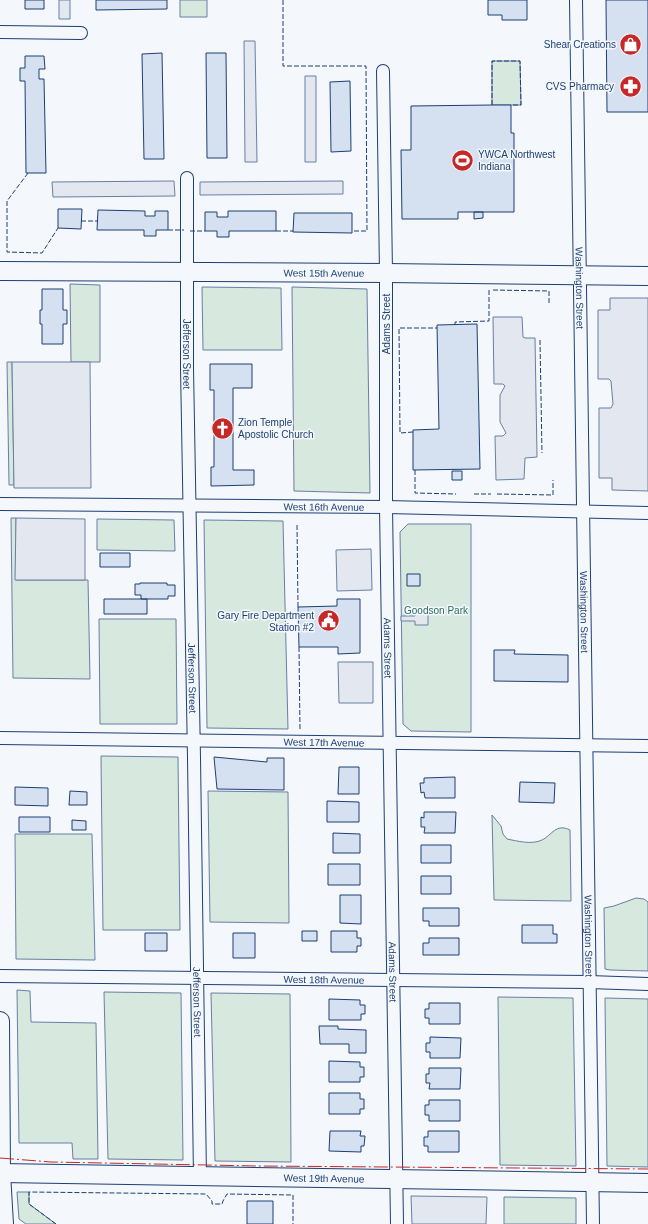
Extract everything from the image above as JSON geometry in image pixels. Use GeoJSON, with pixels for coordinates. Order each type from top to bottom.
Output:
{"type":"FeatureCollection","features":[{"type":"Feature","properties":{"kind":"street","name":"Washington Street"},"geometry":{"type":"LineString","coordinates":[[576,0],[593,1224]]}},
{"type":"Feature","properties":{"kind":"street"},"geometry":{"type":"LineString","coordinates":[[0,32],[81,33]]}},
{"type":"Feature","properties":{"kind":"street","name":"Adams Street"},"geometry":{"type":"LineString","coordinates":[[383,71],[386,273],[386,507],[397,1224]]}},
{"type":"Feature","properties":{"kind":"street","name":"Jefferson Street"},"geometry":{"type":"LineString","coordinates":[[187,178],[190,505],[200,1177]]}},
{"type":"Feature","properties":{"kind":"street","name":"West 15th Avenue"},"geometry":{"type":"LineString","coordinates":[[0,271],[648,276]]}},
{"type":"Feature","properties":{"kind":"street","name":"West 16th Avenue"},"geometry":{"type":"LineString","coordinates":[[0,504],[386,507],[648,513]]}},
{"type":"Feature","properties":{"kind":"street","name":"West 17th Avenue"},"geometry":{"type":"LineString","coordinates":[[0,738],[648,746]]}},
{"type":"Feature","properties":{"kind":"street","name":"West 18th Avenue"},"geometry":{"type":"LineString","coordinates":[[0,976],[589,982],[648,984]]}},
{"type":"Feature","properties":{"kind":"street"},"geometry":{"type":"LineString","coordinates":[[0,1021],[1,1173],[4,1224]]}},
{"type":"Feature","properties":{"kind":"street","name":"West 19th Avenue"},"geometry":{"type":"LineString","coordinates":[[1,1173],[648,1183]]}},
{"type":"Feature","properties":{"kind":"green space"},"geometry":{"type":"Polygon","coordinates":[[[180,0],[207,0],[207,17],[180,17],[180,0]]]}},
{"type":"Feature","properties":{"kind":"green space"},"geometry":{"type":"Polygon","coordinates":[[[492,61],[520,61],[521,105],[492,105],[492,61]]]}},
{"type":"Feature","properties":{"kind":"green space"},"geometry":{"type":"Polygon","coordinates":[[[70,284],[100,285],[100,362],[71,362],[70,284]]]}},
{"type":"Feature","properties":{"kind":"green space"},"geometry":{"type":"Polygon","coordinates":[[[202,287],[281,288],[282,350],[203,350],[202,287]]]}},
{"type":"Feature","properties":{"kind":"green space"},"geometry":{"type":"Polygon","coordinates":[[[292,287],[367,289],[370,493],[294,491],[292,287]]]}},
{"type":"Feature","properties":{"kind":"green space"},"geometry":{"type":"Polygon","coordinates":[[[7,362],[12,362],[14,485],[9,485],[7,362]]]}},
{"type":"Feature","properties":{"kind":"green space"},"geometry":{"type":"Polygon","coordinates":[[[11,518],[16,518],[16,580],[88,580],[90,679],[13,678],[11,518]]]}},
{"type":"Feature","properties":{"kind":"green space"},"geometry":{"type":"Polygon","coordinates":[[[97,519],[174,520],[175,551],[97,550],[97,519]]]}},
{"type":"Feature","properties":{"kind":"green space"},"geometry":{"type":"Polygon","coordinates":[[[204,520],[283,521],[288,729],[207,728],[204,520]]]}},
{"type":"Feature","properties":{"kind":"green space","name":"Goodson Park"},"geometry":{"type":"Polygon","coordinates":[[[408,524],[471,524],[471,732],[411,731],[403,724],[400,532],[408,524]]]}},
{"type":"Feature","properties":{"kind":"green space"},"geometry":{"type":"Polygon","coordinates":[[[99,619],[176,619],[177,724],[100,724],[99,619]]]}},
{"type":"Feature","properties":{"kind":"green space"},"geometry":{"type":"Polygon","coordinates":[[[101,756],[178,757],[180,930],[103,930],[101,756]]]}},
{"type":"Feature","properties":{"kind":"green space"},"geometry":{"type":"Polygon","coordinates":[[[208,791],[288,792],[289,923],[210,922],[208,791]]]}},
{"type":"Feature","properties":{"kind":"green space"},"geometry":{"type":"Polygon","coordinates":[[[492,815],[501,826],[503,834],[507,839],[515,841],[534,842],[546,838],[554,830],[565,828],[570,830],[571,901],[494,900],[492,815]]]}},
{"type":"Feature","properties":{"kind":"green space"},"geometry":{"type":"Polygon","coordinates":[[[15,834],[92,834],[95,960],[16,959],[15,834]]]}},
{"type":"Feature","properties":{"kind":"green space"},"geometry":{"type":"Polygon","coordinates":[[[636,898],[644,899],[648,902],[648,971],[605,969],[604,908],[636,898]]]}},
{"type":"Feature","properties":{"kind":"green space"},"geometry":{"type":"Polygon","coordinates":[[[17,990],[30,991],[31,1022],[96,1023],[98,1159],[73,1159],[72,1143],[19,1143],[17,990]]]}},
{"type":"Feature","properties":{"kind":"green space"},"geometry":{"type":"Polygon","coordinates":[[[104,992],[181,993],[183,1160],[108,1159],[104,992]]]}},
{"type":"Feature","properties":{"kind":"green space"},"geometry":{"type":"Polygon","coordinates":[[[211,993],[290,994],[291,1162],[215,1161],[211,993]]]}},
{"type":"Feature","properties":{"kind":"green space"},"geometry":{"type":"Polygon","coordinates":[[[498,997],[573,998],[576,1166],[500,1165],[498,997]]]}},
{"type":"Feature","properties":{"kind":"green space"},"geometry":{"type":"Polygon","coordinates":[[[605,998],[648,999],[648,1167],[607,1166],[605,998]]]}},
{"type":"Feature","properties":{"kind":"green space"},"geometry":{"type":"Polygon","coordinates":[[[17,1192],[29,1192],[29,1204],[56,1224],[26,1224],[19,1219],[17,1192]]]}},
{"type":"Feature","properties":{"kind":"green space"},"geometry":{"type":"Polygon","coordinates":[[[504,1197],[576,1198],[576,1224],[504,1224],[504,1197]]]}},
{"type":"Feature","properties":{"kind":"shaded area"},"geometry":{"type":"Polygon","coordinates":[[[59,0],[70,0],[70,19],[59,19],[59,0]]]}},
{"type":"Feature","properties":{"kind":"shaded area"},"geometry":{"type":"Polygon","coordinates":[[[244,41],[255,41],[257,162],[245,162],[244,41]]]}},
{"type":"Feature","properties":{"kind":"shaded area"},"geometry":{"type":"Polygon","coordinates":[[[305,76],[316,76],[316,162],[305,162],[305,76]]]}},
{"type":"Feature","properties":{"kind":"shaded area"},"geometry":{"type":"Polygon","coordinates":[[[174,181],[175,196],[53,197],[52,182],[174,181]]]}},
{"type":"Feature","properties":{"kind":"shaded area"},"geometry":{"type":"Polygon","coordinates":[[[343,181],[343,194],[200,195],[200,182],[343,181]]]}},
{"type":"Feature","properties":{"kind":"shaded area"},"geometry":{"type":"Polygon","coordinates":[[[610,298],[648,298],[648,491],[612,490],[612,478],[599,478],[599,408],[611,408],[613,404],[611,381],[609,379],[598,379],[598,310],[610,310],[610,298]]]}},
{"type":"Feature","properties":{"kind":"shaded area"},"geometry":{"type":"Polygon","coordinates":[[[493,317],[522,317],[523,337],[535,338],[537,457],[525,458],[524,479],[496,480],[495,436],[503,436],[506,433],[500,422],[500,395],[505,386],[503,384],[494,384],[493,317]]]}},
{"type":"Feature","properties":{"kind":"shaded area"},"geometry":{"type":"Polygon","coordinates":[[[12,362],[90,362],[91,488],[14,488],[12,362]]]}},
{"type":"Feature","properties":{"kind":"shaded area"},"geometry":{"type":"Polygon","coordinates":[[[16,518],[85,519],[85,580],[15,580],[16,518]]]}},
{"type":"Feature","properties":{"kind":"shaded area"},"geometry":{"type":"Polygon","coordinates":[[[371,549],[372,590],[337,591],[336,550],[371,549]]]}},
{"type":"Feature","properties":{"kind":"shaded area"},"geometry":{"type":"Polygon","coordinates":[[[415,612],[428,612],[428,625],[415,625],[415,621],[401,621],[401,616],[415,616],[415,612]]]}},
{"type":"Feature","properties":{"kind":"shaded area"},"geometry":{"type":"Polygon","coordinates":[[[338,662],[373,662],[373,703],[339,703],[338,662]]]}},
{"type":"Feature","properties":{"kind":"shaded area"},"geometry":{"type":"Polygon","coordinates":[[[411,1196],[487,1197],[486,1224],[412,1224],[411,1196]]]}},
{"type":"Feature","properties":{"kind":"building"},"geometry":{"type":"Polygon","coordinates":[[[25,0],[44,0],[44,9],[25,9],[25,0]]]}},
{"type":"Feature","properties":{"kind":"building"},"geometry":{"type":"Polygon","coordinates":[[[96,0],[167,0],[167,9],[96,10],[96,0]]]}},
{"type":"Feature","properties":{"kind":"building"},"geometry":{"type":"Polygon","coordinates":[[[488,0],[527,0],[527,20],[502,20],[502,15],[488,15],[488,0]]]}},
{"type":"Feature","properties":{"kind":"building"},"geometry":{"type":"Polygon","coordinates":[[[606,0],[648,0],[648,112],[607,112],[606,0]]]}},
{"type":"Feature","properties":{"kind":"building"},"geometry":{"type":"Polygon","coordinates":[[[162,53],[164,159],[144,159],[142,54],[162,53]]]}},
{"type":"Feature","properties":{"kind":"building"},"geometry":{"type":"Polygon","coordinates":[[[206,53],[226,53],[227,158],[207,158],[206,53]]]}},
{"type":"Feature","properties":{"kind":"building"},"geometry":{"type":"Polygon","coordinates":[[[25,56],[44,56],[45,69],[39,69],[39,79],[44,79],[46,173],[26,173],[25,81],[20,81],[20,68],[25,68],[25,56]]]}},
{"type":"Feature","properties":{"kind":"building"},"geometry":{"type":"Polygon","coordinates":[[[350,81],[351,151],[331,152],[330,82],[350,81]]]}},
{"type":"Feature","properties":{"kind":"building"},"geometry":{"type":"Polygon","coordinates":[[[511,105],[511,133],[514,133],[514,212],[458,212],[458,219],[402,219],[401,150],[411,150],[411,106],[511,105]]]}},
{"type":"Feature","properties":{"kind":"building"},"geometry":{"type":"Polygon","coordinates":[[[58,209],[82,209],[81,229],[58,228],[58,209]]]}},
{"type":"Feature","properties":{"kind":"building"},"geometry":{"type":"Polygon","coordinates":[[[98,210],[145,211],[145,216],[155,216],[155,211],[168,211],[168,230],[156,230],[156,236],[144,236],[144,230],[97,230],[98,210]]]}},
{"type":"Feature","properties":{"kind":"building"},"geometry":{"type":"Polygon","coordinates":[[[228,211],[276,211],[276,231],[229,231],[229,237],[217,237],[217,231],[205,231],[205,212],[217,212],[217,217],[228,217],[228,211]]]}},
{"type":"Feature","properties":{"kind":"building"},"geometry":{"type":"Polygon","coordinates":[[[474,212],[483,212],[483,218],[474,219],[474,212]]]}},
{"type":"Feature","properties":{"kind":"building"},"geometry":{"type":"Polygon","coordinates":[[[294,213],[352,213],[352,233],[293,232],[294,213]]]}},
{"type":"Feature","properties":{"kind":"building"},"geometry":{"type":"Polygon","coordinates":[[[42,289],[63,289],[63,310],[67,310],[67,324],[63,324],[63,344],[42,344],[40,310],[42,310],[42,289]]]}},
{"type":"Feature","properties":{"kind":"building"},"geometry":{"type":"Polygon","coordinates":[[[477,324],[480,469],[413,470],[413,430],[439,429],[437,325],[477,324]]]}},
{"type":"Feature","properties":{"kind":"building","name":"Zion Temple Apostolic Church"},"geometry":{"type":"Polygon","coordinates":[[[210,364],[252,364],[252,388],[233,388],[233,470],[254,470],[254,485],[211,486],[211,467],[214,467],[214,390],[210,390],[210,364]]]}},
{"type":"Feature","properties":{"kind":"building"},"geometry":{"type":"Polygon","coordinates":[[[452,471],[462,471],[462,480],[452,480],[452,471]]]}},
{"type":"Feature","properties":{"kind":"building"},"geometry":{"type":"Polygon","coordinates":[[[100,553],[130,553],[130,567],[100,567],[100,553]]]}},
{"type":"Feature","properties":{"kind":"building"},"geometry":{"type":"Polygon","coordinates":[[[407,574],[420,574],[420,586],[407,586],[407,574]]]}},
{"type":"Feature","properties":{"kind":"building"},"geometry":{"type":"Polygon","coordinates":[[[167,583],[167,585],[175,585],[175,596],[168,596],[168,599],[141,599],[141,595],[135,595],[135,584],[167,583]]]}},
{"type":"Feature","properties":{"kind":"building"},"geometry":{"type":"Polygon","coordinates":[[[104,599],[147,599],[147,614],[104,614],[104,599]]]}},
{"type":"Feature","properties":{"kind":"building","name":"Gary Fire Department Station #2"},"geometry":{"type":"Polygon","coordinates":[[[337,599],[360,599],[360,653],[338,654],[338,647],[299,647],[298,607],[337,606],[337,599]]]}},
{"type":"Feature","properties":{"kind":"building"},"geometry":{"type":"Polygon","coordinates":[[[494,650],[515,650],[514,654],[568,655],[568,682],[494,681],[494,650]]]}},
{"type":"Feature","properties":{"kind":"building"},"geometry":{"type":"Polygon","coordinates":[[[214,757],[267,762],[267,758],[284,758],[284,790],[217,789],[214,757]]]}},
{"type":"Feature","properties":{"kind":"building"},"geometry":{"type":"Polygon","coordinates":[[[339,767],[359,767],[359,794],[338,794],[339,767]]]}},
{"type":"Feature","properties":{"kind":"building"},"geometry":{"type":"Polygon","coordinates":[[[455,777],[455,798],[425,798],[424,792],[421,793],[420,783],[424,783],[424,778],[455,777]]]}},
{"type":"Feature","properties":{"kind":"building"},"geometry":{"type":"Polygon","coordinates":[[[520,782],[555,783],[554,803],[519,802],[520,782]]]}},
{"type":"Feature","properties":{"kind":"building"},"geometry":{"type":"Polygon","coordinates":[[[15,787],[48,788],[48,806],[15,805],[15,787]]]}},
{"type":"Feature","properties":{"kind":"building"},"geometry":{"type":"Polygon","coordinates":[[[70,791],[87,792],[87,805],[69,805],[70,791]]]}},
{"type":"Feature","properties":{"kind":"building"},"geometry":{"type":"Polygon","coordinates":[[[327,801],[359,802],[359,822],[327,822],[327,801]]]}},
{"type":"Feature","properties":{"kind":"building"},"geometry":{"type":"Polygon","coordinates":[[[424,812],[456,812],[455,833],[424,833],[425,827],[421,827],[421,817],[424,818],[424,812]]]}},
{"type":"Feature","properties":{"kind":"building"},"geometry":{"type":"Polygon","coordinates":[[[19,817],[50,817],[50,832],[19,832],[19,817]]]}},
{"type":"Feature","properties":{"kind":"building"},"geometry":{"type":"Polygon","coordinates":[[[72,820],[86,821],[86,830],[72,830],[72,820]]]}},
{"type":"Feature","properties":{"kind":"building"},"geometry":{"type":"Polygon","coordinates":[[[333,833],[360,834],[360,853],[333,853],[333,833]]]}},
{"type":"Feature","properties":{"kind":"building"},"geometry":{"type":"Polygon","coordinates":[[[421,845],[451,845],[451,863],[421,863],[421,845]]]}},
{"type":"Feature","properties":{"kind":"building"},"geometry":{"type":"Polygon","coordinates":[[[328,864],[360,864],[360,885],[328,885],[328,864]]]}},
{"type":"Feature","properties":{"kind":"building"},"geometry":{"type":"Polygon","coordinates":[[[421,876],[451,876],[451,894],[421,894],[421,876]]]}},
{"type":"Feature","properties":{"kind":"building"},"geometry":{"type":"Polygon","coordinates":[[[340,895],[361,895],[361,924],[340,923],[340,895]]]}},
{"type":"Feature","properties":{"kind":"building"},"geometry":{"type":"Polygon","coordinates":[[[423,908],[459,908],[459,926],[429,926],[429,921],[423,921],[423,908]]]}},
{"type":"Feature","properties":{"kind":"building"},"geometry":{"type":"Polygon","coordinates":[[[522,925],[553,925],[553,934],[557,934],[557,943],[522,943],[522,925]]]}},
{"type":"Feature","properties":{"kind":"building"},"geometry":{"type":"Polygon","coordinates":[[[302,931],[317,931],[317,941],[302,941],[302,931]]]}},
{"type":"Feature","properties":{"kind":"building"},"geometry":{"type":"Polygon","coordinates":[[[331,931],[357,931],[357,938],[361,938],[361,946],[357,946],[357,952],[331,952],[331,931]]]}},
{"type":"Feature","properties":{"kind":"building"},"geometry":{"type":"Polygon","coordinates":[[[145,933],[167,933],[167,951],[145,951],[145,933]]]}},
{"type":"Feature","properties":{"kind":"building"},"geometry":{"type":"Polygon","coordinates":[[[233,933],[255,933],[255,958],[233,958],[233,933]]]}},
{"type":"Feature","properties":{"kind":"building"},"geometry":{"type":"Polygon","coordinates":[[[429,938],[459,938],[459,955],[423,955],[423,943],[429,943],[429,938]]]}},
{"type":"Feature","properties":{"kind":"building"},"geometry":{"type":"Polygon","coordinates":[[[329,999],[360,1000],[360,1005],[365,1005],[365,1014],[361,1014],[361,1020],[329,1020],[329,999]]]}},
{"type":"Feature","properties":{"kind":"building"},"geometry":{"type":"Polygon","coordinates":[[[429,1003],[460,1003],[460,1024],[429,1024],[429,1018],[425,1018],[425,1009],[429,1009],[429,1003]]]}},
{"type":"Feature","properties":{"kind":"building"},"geometry":{"type":"Polygon","coordinates":[[[319,1026],[338,1026],[338,1029],[366,1030],[366,1053],[349,1053],[349,1044],[320,1044],[319,1026]]]}},
{"type":"Feature","properties":{"kind":"building"},"geometry":{"type":"Polygon","coordinates":[[[430,1037],[461,1038],[460,1058],[430,1058],[430,1052],[426,1052],[426,1043],[430,1043],[430,1037]]]}},
{"type":"Feature","properties":{"kind":"building"},"geometry":{"type":"Polygon","coordinates":[[[329,1061],[360,1062],[360,1067],[364,1067],[364,1077],[360,1077],[360,1082],[329,1082],[329,1061]]]}},
{"type":"Feature","properties":{"kind":"building"},"geometry":{"type":"Polygon","coordinates":[[[429,1068],[461,1068],[460,1089],[429,1089],[430,1083],[426,1083],[426,1074],[429,1074],[429,1068]]]}},
{"type":"Feature","properties":{"kind":"building"},"geometry":{"type":"Polygon","coordinates":[[[329,1093],[360,1093],[360,1099],[364,1099],[364,1109],[360,1109],[360,1114],[329,1114],[329,1093]]]}},
{"type":"Feature","properties":{"kind":"building"},"geometry":{"type":"Polygon","coordinates":[[[429,1100],[460,1100],[460,1121],[429,1121],[429,1115],[425,1115],[425,1105],[429,1105],[429,1100]]]}},
{"type":"Feature","properties":{"kind":"building"},"geometry":{"type":"Polygon","coordinates":[[[330,1131],[361,1131],[360,1136],[365,1136],[364,1146],[361,1146],[361,1152],[329,1151],[330,1131]]]}},
{"type":"Feature","properties":{"kind":"building"},"geometry":{"type":"Polygon","coordinates":[[[428,1131],[459,1131],[459,1152],[428,1152],[428,1146],[424,1146],[424,1137],[428,1137],[428,1131]]]}},
{"type":"Feature","properties":{"kind":"building"},"geometry":{"type":"Polygon","coordinates":[[[247,1201],[273,1201],[273,1224],[247,1224],[247,1201]]]}},
{"type":"Feature","properties":{"kind":"fence"},"geometry":{"type":"LineString","coordinates":[[283,0],[283,66],[366,66],[367,231],[352,231]]}},
{"type":"Feature","properties":{"kind":"fence"},"geometry":{"type":"LineString","coordinates":[[492,105],[492,61],[520,61],[521,105],[511,105]]}},
{"type":"Feature","properties":{"kind":"fence"},"geometry":{"type":"LineString","coordinates":[[28,173],[7,201],[7,252],[42,253],[58,228]]}},
{"type":"Feature","properties":{"kind":"fence"},"geometry":{"type":"LineString","coordinates":[[81,221],[98,221]]}},
{"type":"Feature","properties":{"kind":"fence"},"geometry":{"type":"LineString","coordinates":[[168,230],[184,230]]}},
{"type":"Feature","properties":{"kind":"fence"},"geometry":{"type":"LineString","coordinates":[[190,231],[205,231]]}},
{"type":"Feature","properties":{"kind":"fence"},"geometry":{"type":"LineString","coordinates":[[276,231],[293,231]]}},
{"type":"Feature","properties":{"kind":"fence"},"geometry":{"type":"LineString","coordinates":[[455,325],[455,322],[489,321],[489,290]]}},
{"type":"Feature","properties":{"kind":"fence"},"geometry":{"type":"LineString","coordinates":[[493,290],[549,291],[549,305]]}},
{"type":"Feature","properties":{"kind":"fence"},"geometry":{"type":"LineString","coordinates":[[413,432],[400,433],[399,328],[437,328]]}},
{"type":"Feature","properties":{"kind":"fence"},"geometry":{"type":"LineString","coordinates":[[540,340],[542,453]]}},
{"type":"Feature","properties":{"kind":"fence"},"geometry":{"type":"LineString","coordinates":[[415,470],[415,493],[456,494]]}},
{"type":"Feature","properties":{"kind":"fence"},"geometry":{"type":"LineString","coordinates":[[497,494],[553,495],[553,480]]}},
{"type":"Feature","properties":{"kind":"fence"},"geometry":{"type":"LineString","coordinates":[[474,494],[491,494]]}},
{"type":"Feature","properties":{"kind":"fence"},"geometry":{"type":"LineString","coordinates":[[297,525],[298,607]]}},
{"type":"Feature","properties":{"kind":"fence"},"geometry":{"type":"LineString","coordinates":[[299,647],[300,730]]}},
{"type":"Feature","properties":{"kind":"fence"},"geometry":{"type":"LineString","coordinates":[[56,1224],[29,1204],[29,1192],[206,1194],[212,1201],[212,1204],[222,1204],[227,1194],[293,1195],[293,1224]]}},
{"type":"Feature","properties":{"kind":"power"},"geometry":{"type":"LineString","coordinates":[[0,1158],[51,1162],[257,1166],[648,1169]]}},
{"type":"Feature","properties":{"kind":"place","name":"Shear Creations"},"geometry":{"type":"Point","coordinates":[631,44]}},
{"type":"Feature","properties":{"kind":"place","name":"CVS Pharmacy"},"geometry":{"type":"Point","coordinates":[630,86]}},
{"type":"Feature","properties":{"kind":"place","name":"YWCA Northwest Indiana"},"geometry":{"type":"Point","coordinates":[462,160]}},
{"type":"Feature","properties":{"kind":"place","name":"Zion Temple Apostolic Church"},"geometry":{"type":"Point","coordinates":[223,428]}},
{"type":"Feature","properties":{"kind":"place","name":"Gary Fire Department Station #2"},"geometry":{"type":"Point","coordinates":[329,621]}}]}
